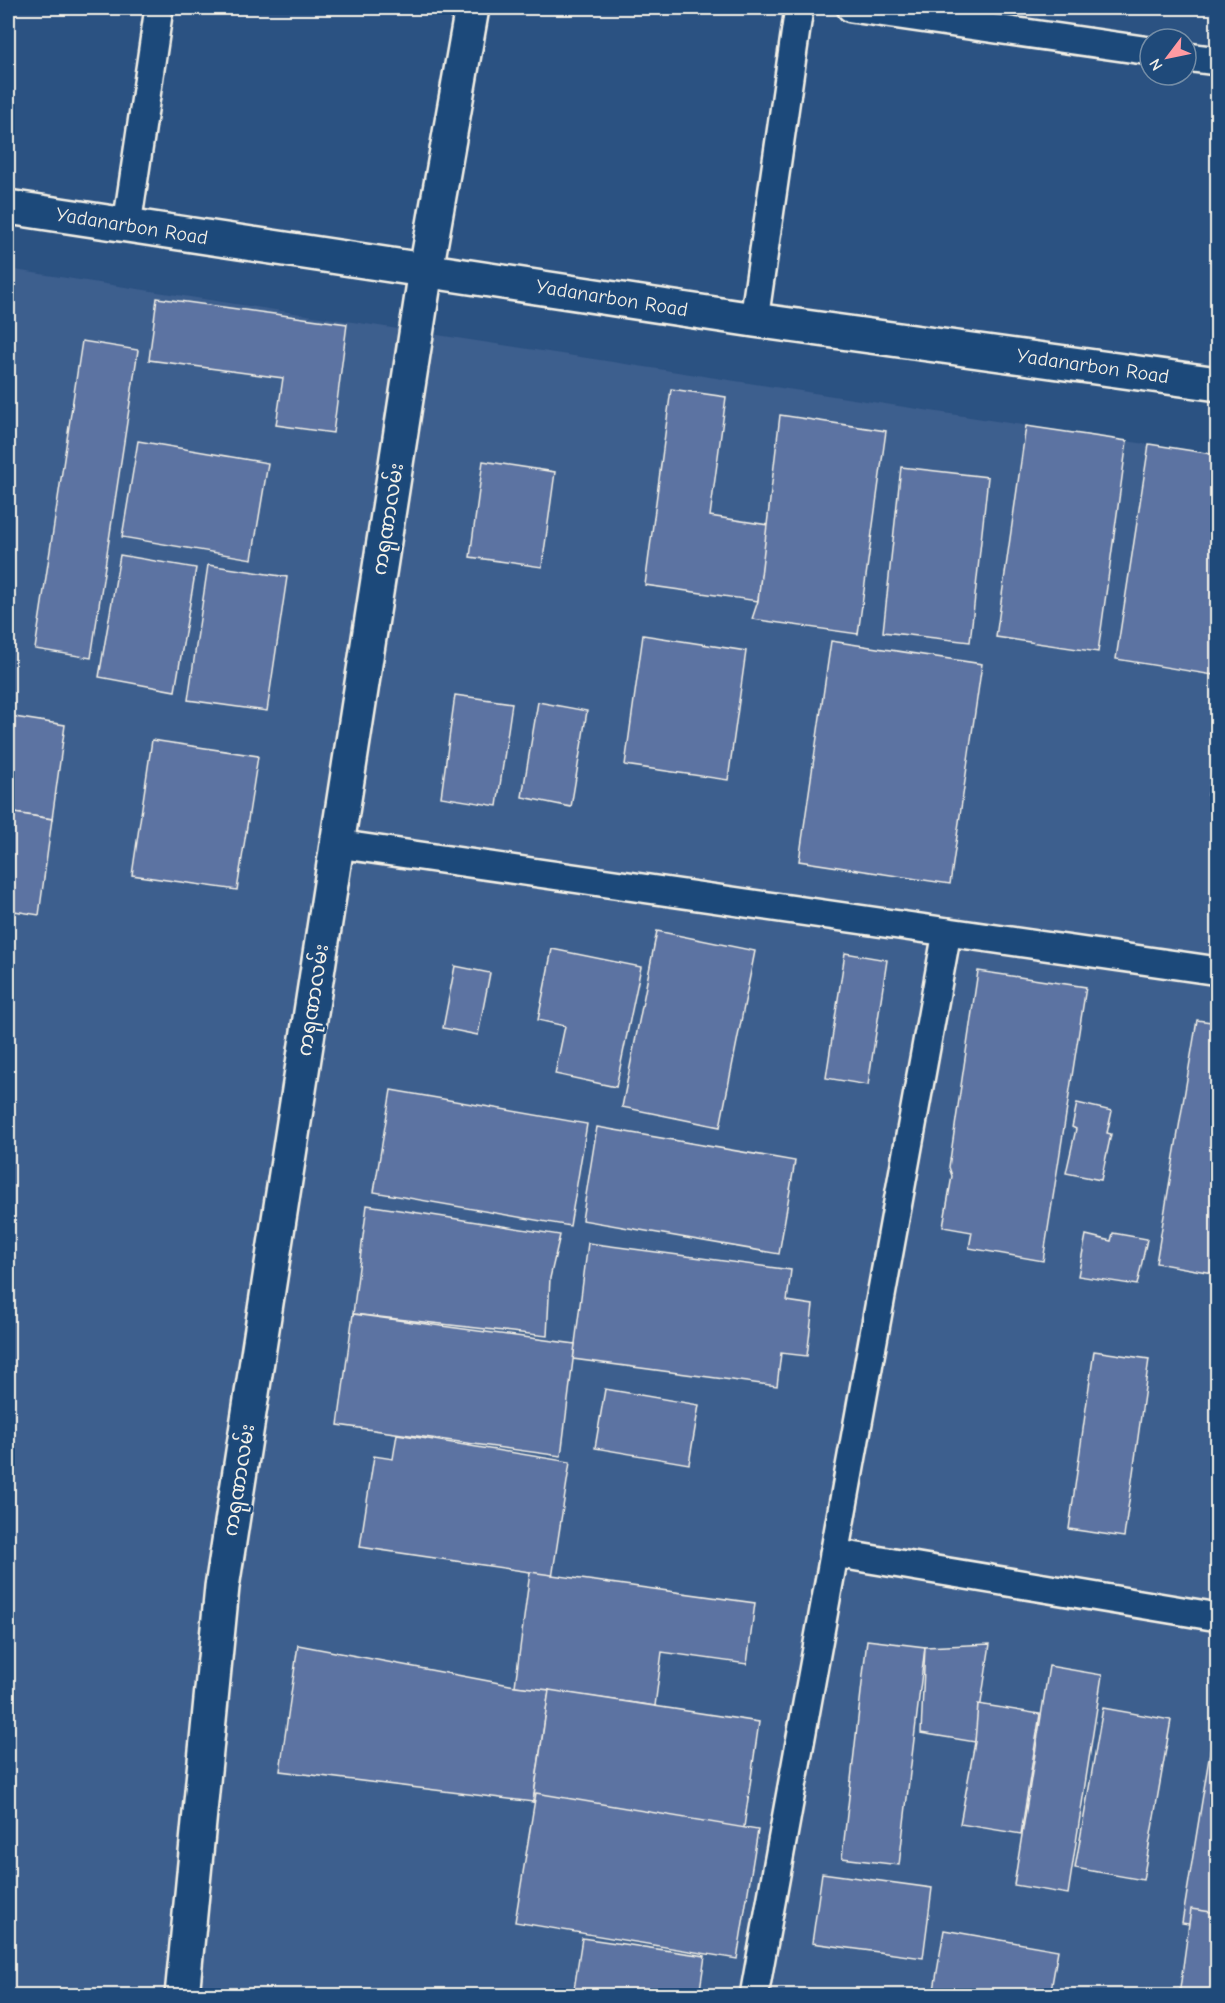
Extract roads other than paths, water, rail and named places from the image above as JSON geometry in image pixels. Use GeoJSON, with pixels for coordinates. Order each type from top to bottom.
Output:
{"type":"FeatureCollection","features":[{"type":"Feature","properties":{"kind":"street"},"geometry":{"type":"LineString","coordinates":[[127,225],[159,8]]}},
{"type":"Feature","properties":{"kind":"street","name":"ကရုဏာလမ်း"},"geometry":{"type":"LineString","coordinates":[[182,1995],[222,1587],[426,270],[472,8]]}},
{"type":"Feature","properties":{"kind":"street"},"geometry":{"type":"LineString","coordinates":[[754,320],[799,8]]}},
{"type":"Feature","properties":{"kind":"street"},"geometry":{"type":"LineString","coordinates":[[851,8],[1138,49]]}},
{"type":"Feature","properties":{"kind":"street"},"geometry":{"type":"LineString","coordinates":[[1198,58],[1218,61]]}},
{"type":"Feature","properties":{"kind":"street","name":"Yadanarbon Road"},"geometry":{"type":"LineString","coordinates":[[8,207],[754,320],[1218,384]]}},
{"type":"Feature","properties":{"kind":"street"},"geometry":{"type":"LineString","coordinates":[[337,844],[1218,971]]}},
{"type":"Feature","properties":{"kind":"street"},"geometry":{"type":"LineString","coordinates":[[754,1995],[947,932]]}},
{"type":"Feature","properties":{"kind":"street"},"geometry":{"type":"LineString","coordinates":[[834,1553],[1218,1617]]}}]}
